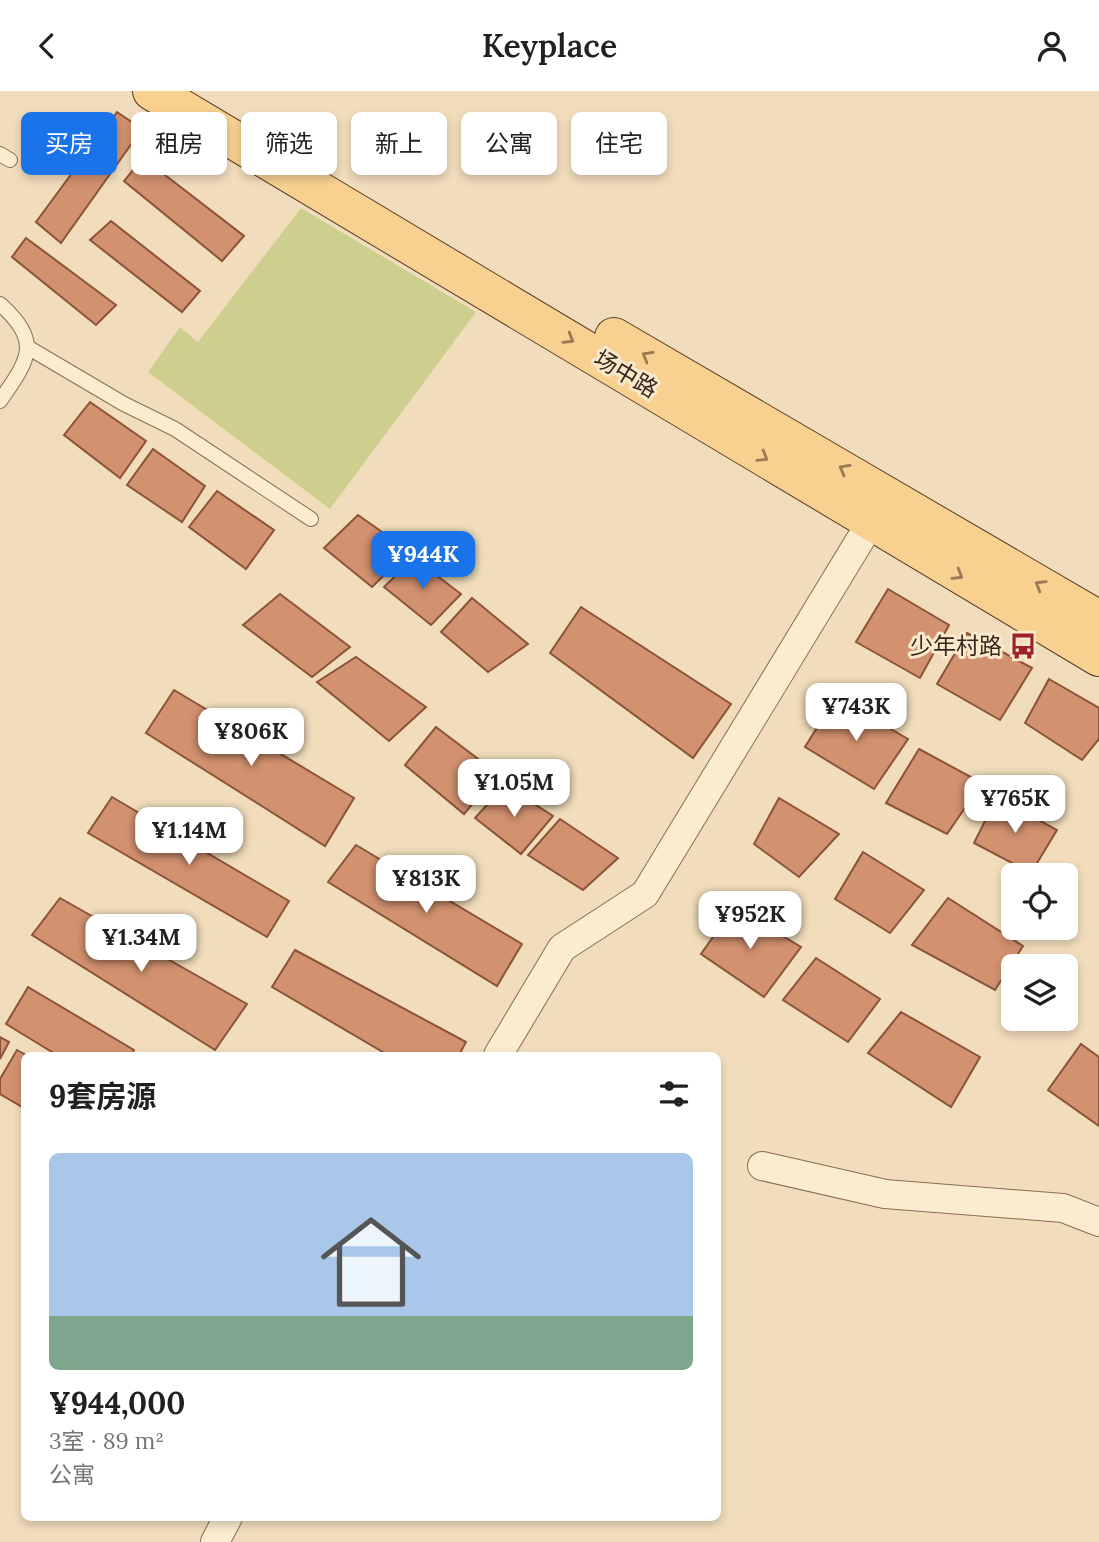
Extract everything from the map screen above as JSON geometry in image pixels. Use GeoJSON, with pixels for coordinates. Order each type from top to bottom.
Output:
{"type":"FeatureCollection","features":[{"type":"Feature","properties":{"kind":"main road","name":"场中路"},"geometry":{"type":"LineString","coordinates":[[152,91],[880,508],[1099,620]]}},
{"type":"Feature","properties":{"kind":"main road","name":"场中路"},"geometry":{"type":"LineString","coordinates":[[188,91],[880,508],[1099,657]]}},
{"type":"Feature","properties":{"kind":"street"},"geometry":{"type":"LineString","coordinates":[[500,1052],[562,949],[645,894],[880,508]]}},
{"type":"Feature","properties":{"kind":"street"},"geometry":{"type":"LineString","coordinates":[[762,1166],[885,1194],[1063,1208],[1099,1221]]}},
{"type":"Feature","properties":{"kind":"street"},"geometry":{"type":"LineString","coordinates":[[215,1542],[226,1521]]}},
{"type":"Feature","properties":{"kind":"lane"},"geometry":{"type":"LineString","coordinates":[[0,304],[18,322],[29,348],[124,404],[176,429],[311,519]]}},
{"type":"Feature","properties":{"kind":"lane"},"geometry":{"type":"LineString","coordinates":[[0,401],[25,364],[29,348]]}},
{"type":"Feature","properties":{"kind":"green space"},"geometry":{"type":"Polygon","coordinates":[[[301,208],[476,312],[330,509],[148,372],[180,327],[198,342],[301,208]]]}},
{"type":"Feature","properties":{"kind":"building"},"geometry":{"type":"Polygon","coordinates":[[[117,112],[131,122],[131,144],[117,164],[117,112]]]}},
{"type":"Feature","properties":{"kind":"building"},"geometry":{"type":"Polygon","coordinates":[[[131,173],[131,175],[165,175],[244,236],[222,261],[124,181],[131,173]]]}},
{"type":"Feature","properties":{"kind":"building"},"geometry":{"type":"Polygon","coordinates":[[[71,175],[109,175],[61,243],[36,222],[71,175]]]}},
{"type":"Feature","properties":{"kind":"building"},"geometry":{"type":"Polygon","coordinates":[[[111,221],[200,291],[182,312],[90,240],[111,221]]]}},
{"type":"Feature","properties":{"kind":"building"},"geometry":{"type":"Polygon","coordinates":[[[26,238],[116,305],[96,325],[12,257],[26,238]]]}},
{"type":"Feature","properties":{"kind":"building"},"geometry":{"type":"Polygon","coordinates":[[[90,402],[146,441],[120,478],[64,435],[90,402]]]}},
{"type":"Feature","properties":{"kind":"building"},"geometry":{"type":"Polygon","coordinates":[[[153,449],[205,486],[182,522],[127,485],[153,449]]]}},
{"type":"Feature","properties":{"kind":"building"},"geometry":{"type":"Polygon","coordinates":[[[217,491],[274,530],[246,569],[189,527],[217,491]]]}},
{"type":"Feature","properties":{"kind":"building"},"geometry":{"type":"Polygon","coordinates":[[[358,515],[409,551],[372,587],[324,548],[358,515]]]}},
{"type":"Feature","properties":{"kind":"building"},"geometry":{"type":"Polygon","coordinates":[[[414,558],[461,594],[431,625],[384,587],[414,558]]]}},
{"type":"Feature","properties":{"kind":"building"},"geometry":{"type":"Polygon","coordinates":[[[888,589],[949,625],[920,678],[856,642],[888,589]]]}},
{"type":"Feature","properties":{"kind":"building"},"geometry":{"type":"Polygon","coordinates":[[[280,594],[350,647],[312,677],[243,625],[280,594]]]}},
{"type":"Feature","properties":{"kind":"building"},"geometry":{"type":"Polygon","coordinates":[[[472,598],[528,644],[488,672],[441,632],[472,598]]]}},
{"type":"Feature","properties":{"kind":"building"},"geometry":{"type":"Polygon","coordinates":[[[581,607],[731,704],[693,758],[550,653],[581,607]]]}},
{"type":"Feature","properties":{"kind":"building"},"geometry":{"type":"Polygon","coordinates":[[[967,633],[1032,668],[1000,720],[937,684],[967,633]]]}},
{"type":"Feature","properties":{"kind":"building"},"geometry":{"type":"Polygon","coordinates":[[[356,657],[426,707],[389,741],[317,682],[356,657]]]}},
{"type":"Feature","properties":{"kind":"building"},"geometry":{"type":"Polygon","coordinates":[[[1049,679],[1099,708],[1099,739],[1082,760],[1025,723],[1049,679]]]}},
{"type":"Feature","properties":{"kind":"building"},"geometry":{"type":"Polygon","coordinates":[[[174,690],[354,798],[325,846],[146,733],[174,690]]]}},
{"type":"Feature","properties":{"kind":"building"},"geometry":{"type":"Polygon","coordinates":[[[836,697],[908,739],[874,789],[805,747],[836,697]]]}},
{"type":"Feature","properties":{"kind":"building"},"geometry":{"type":"Polygon","coordinates":[[[436,727],[498,774],[464,814],[405,765],[436,727]]]}},
{"type":"Feature","properties":{"kind":"building"},"geometry":{"type":"Polygon","coordinates":[[[919,749],[982,783],[947,834],[886,803],[919,749]]]}},
{"type":"Feature","properties":{"kind":"building"},"geometry":{"type":"Polygon","coordinates":[[[505,785],[553,816],[521,854],[475,818],[505,785]]]}},
{"type":"Feature","properties":{"kind":"building"},"geometry":{"type":"Polygon","coordinates":[[[112,797],[289,901],[267,937],[88,833],[112,797]]]}},
{"type":"Feature","properties":{"kind":"building"},"geometry":{"type":"Polygon","coordinates":[[[997,797],[1057,830],[1037,863],[1012,863],[974,843],[997,797]]]}},
{"type":"Feature","properties":{"kind":"building"},"geometry":{"type":"Polygon","coordinates":[[[779,798],[839,834],[799,877],[754,844],[779,798]]]}},
{"type":"Feature","properties":{"kind":"building"},"geometry":{"type":"Polygon","coordinates":[[[560,819],[618,858],[583,890],[528,855],[560,819]]]}},
{"type":"Feature","properties":{"kind":"building"},"geometry":{"type":"Polygon","coordinates":[[[356,845],[522,944],[497,986],[328,882],[356,845]]]}},
{"type":"Feature","properties":{"kind":"building"},"geometry":{"type":"Polygon","coordinates":[[[863,852],[924,890],[890,933],[835,899],[863,852]]]}},
{"type":"Feature","properties":{"kind":"building"},"geometry":{"type":"Polygon","coordinates":[[[60,898],[247,1004],[215,1050],[32,935],[60,898]]]}},
{"type":"Feature","properties":{"kind":"building"},"geometry":{"type":"Polygon","coordinates":[[[948,898],[1001,932],[1001,940],[1014,940],[1023,946],[1018,954],[1001,954],[1001,981],[995,990],[912,945],[948,898]]]}},
{"type":"Feature","properties":{"kind":"building"},"geometry":{"type":"Polygon","coordinates":[[[734,907],[801,947],[764,997],[701,954],[734,907]]]}},
{"type":"Feature","properties":{"kind":"building"},"geometry":{"type":"Polygon","coordinates":[[[295,950],[466,1042],[461,1052],[383,1052],[272,987],[295,950]]]}},
{"type":"Feature","properties":{"kind":"building"},"geometry":{"type":"Polygon","coordinates":[[[816,958],[880,999],[848,1042],[783,1000],[816,958]]]}},
{"type":"Feature","properties":{"kind":"building"},"geometry":{"type":"Polygon","coordinates":[[[28,987],[134,1050],[52,1052],[6,1024],[28,987]]]}},
{"type":"Feature","properties":{"kind":"building"},"geometry":{"type":"Polygon","coordinates":[[[901,1012],[980,1057],[951,1107],[868,1053],[901,1012]]]}},
{"type":"Feature","properties":{"kind":"building"},"geometry":{"type":"Polygon","coordinates":[[[0,1037],[9,1042],[0,1059],[0,1037]]]}},
{"type":"Feature","properties":{"kind":"building"},"geometry":{"type":"Polygon","coordinates":[[[1081,1044],[1099,1057],[1099,1126],[1048,1090],[1081,1044]]]}},
{"type":"Feature","properties":{"kind":"building"},"geometry":{"type":"Polygon","coordinates":[[[17,1050],[21,1052],[21,1106],[0,1094],[0,1079],[17,1050]]]}},
{"type":"Feature","properties":{"kind":"place","name":"少年村路"},"geometry":{"type":"Point","coordinates":[1023,646]}}]}
